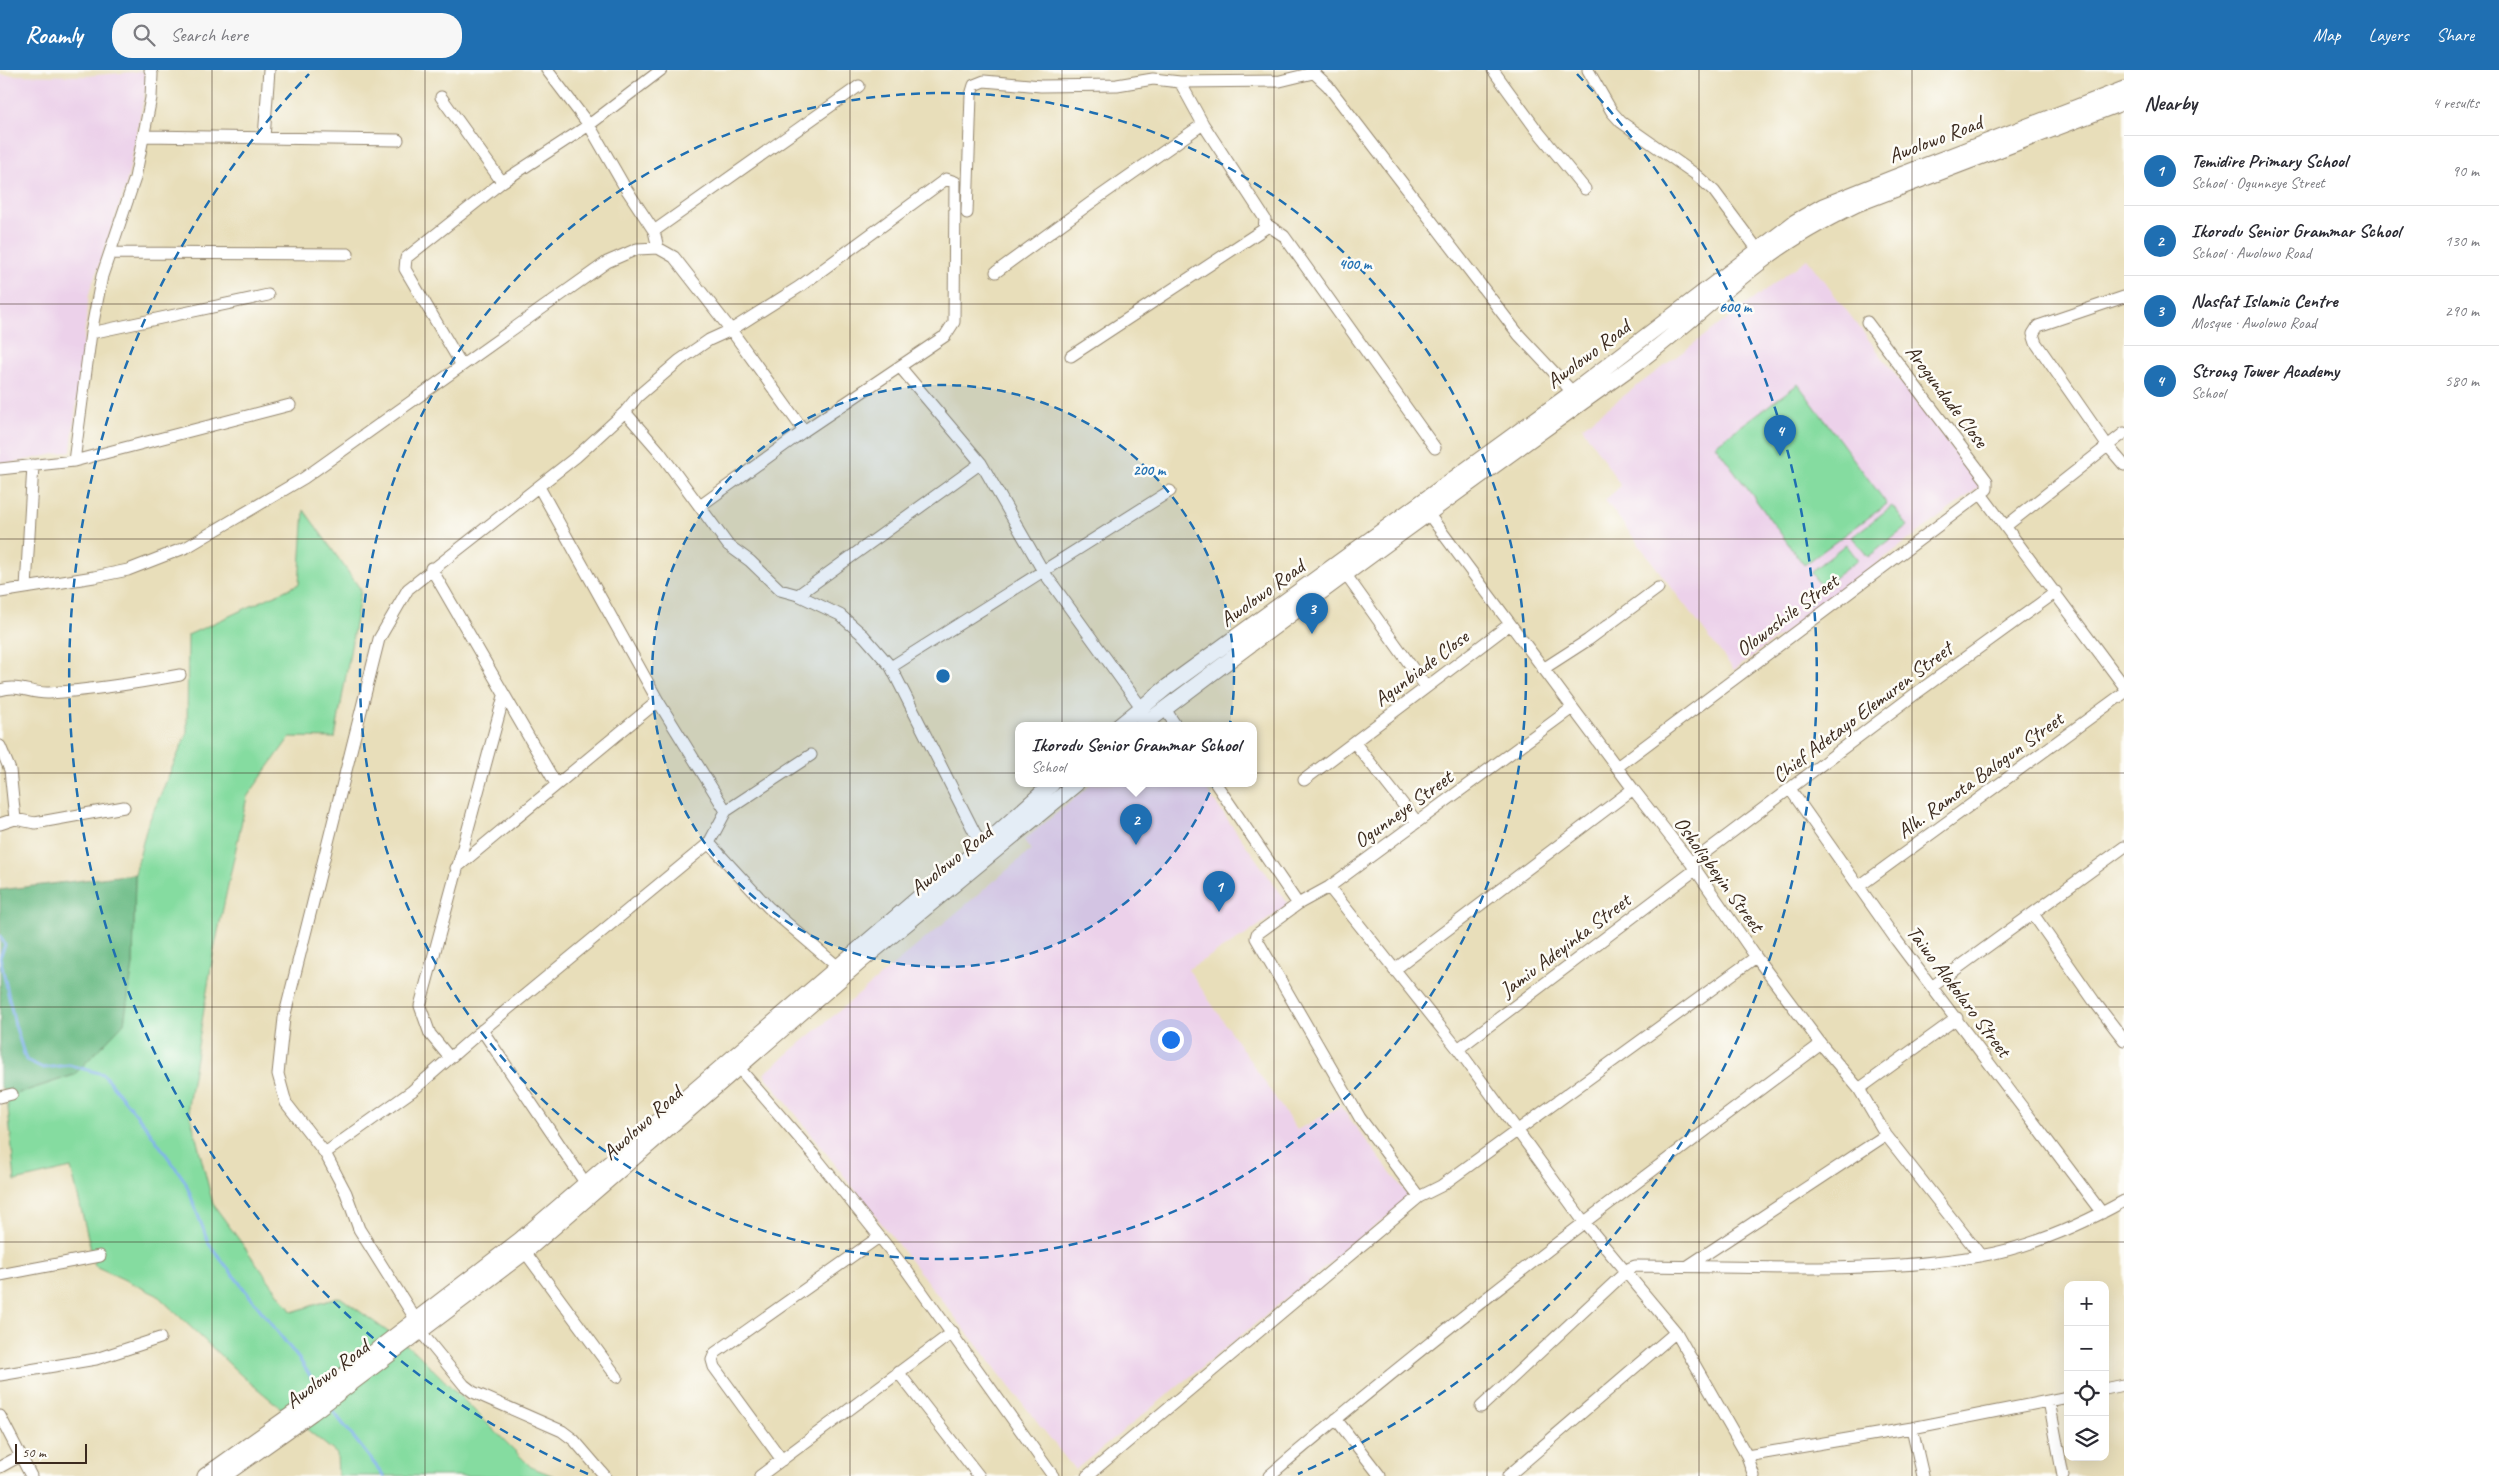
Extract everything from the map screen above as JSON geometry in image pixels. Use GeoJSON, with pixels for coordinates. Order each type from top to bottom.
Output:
{"type":"FeatureCollection","features":[{"type":"Feature","properties":{"kind":"main road","name":"Awolowo Road"},"geometry":{"type":"LineString","coordinates":[[1124,722],[1141,707],[1424,508],[1577,397],[1795,222],[1823,206],[2124,89]]}},
{"type":"Feature","properties":{"kind":"main road","name":"Awolowo Road"},"geometry":{"type":"LineString","coordinates":[[1577,397],[1633,366],[1762,260],[1829,218],[1857,204],[2124,102]]}},
{"type":"Feature","properties":{"kind":"main road","name":"Awolowo Road"},"geometry":{"type":"LineString","coordinates":[[1147,722],[1346,575],[1424,508]]}},
{"type":"Feature","properties":{"kind":"main road","name":"Awolowo Road"},"geometry":{"type":"LineString","coordinates":[[223,1476],[418,1326],[525,1252],[953,877],[982,847],[1049,787]]}},
{"type":"Feature","properties":{"kind":"main road","name":"Awolowo Road"},"geometry":{"type":"LineString","coordinates":[[418,1326],[838,967],[1072,787]]}},
{"type":"Feature","properties":{"kind":"main road","name":"Awolowo Road"},"geometry":{"type":"LineString","coordinates":[[205,1476],[308,1409]]}},
{"type":"Feature","properties":{"kind":"street"},"geometry":{"type":"LineString","coordinates":[[74,461],[91,333],[102,276],[136,178],[151,98],[150,70]]}},
{"type":"Feature","properties":{"kind":"street"},"geometry":{"type":"LineString","coordinates":[[264,138],[269,70]]}},
{"type":"Feature","properties":{"kind":"street"},"geometry":{"type":"LineString","coordinates":[[547,70],[588,125],[622,184],[654,231],[658,248]]}},
{"type":"Feature","properties":{"kind":"street"},"geometry":{"type":"LineString","coordinates":[[461,364],[405,264],[409,254],[502,182],[588,125],[661,70]]}},
{"type":"Feature","properties":{"kind":"street"},"geometry":{"type":"LineString","coordinates":[[1492,70],[1506,85],[1536,129],[1585,189]]}},
{"type":"Feature","properties":{"kind":"street"},"geometry":{"type":"LineString","coordinates":[[1588,70],[1612,112],[1621,122],[1695,174],[1714,191],[1758,250]]}},
{"type":"Feature","properties":{"kind":"street"},"geometry":{"type":"LineString","coordinates":[[967,213],[971,94],[974,85],[984,80],[1041,86],[1117,84],[1153,79],[1180,82],[1280,82],[1312,72],[1328,86],[1519,335],[1577,397]]}},
{"type":"Feature","properties":{"kind":"street"},"geometry":{"type":"LineString","coordinates":[[1071,356],[1264,229],[1266,224],[1265,219],[1203,124],[1180,82]]}},
{"type":"Feature","properties":{"kind":"street"},"geometry":{"type":"LineString","coordinates":[[654,231],[860,86]]}},
{"type":"Feature","properties":{"kind":"street"},"geometry":{"type":"LineString","coordinates":[[441,97],[502,182]]}},
{"type":"Feature","properties":{"kind":"street"},"geometry":{"type":"LineString","coordinates":[[996,272],[1203,124]]}},
{"type":"Feature","properties":{"kind":"street"},"geometry":{"type":"LineString","coordinates":[[144,136],[398,140]]}},
{"type":"Feature","properties":{"kind":"street"},"geometry":{"type":"LineString","coordinates":[[605,1476],[574,1440],[562,1430],[473,1392],[464,1385],[418,1326],[358,1229],[346,1193],[325,1153],[286,1104],[281,1090],[278,1059],[284,1018],[379,639],[408,588],[431,568],[539,487],[625,412],[638,396],[680,360],[709,340],[731,330],[799,287],[946,179],[954,182],[956,191],[954,322],[945,336],[804,431],[700,506]]}},
{"type":"Feature","properties":{"kind":"street"},"geometry":{"type":"LineString","coordinates":[[1266,224],[1284,236],[1436,448]]}},
{"type":"Feature","properties":{"kind":"street"},"geometry":{"type":"LineString","coordinates":[[0,592],[128,570],[165,557],[196,543],[304,478],[461,364],[607,262],[637,249],[658,248],[674,257],[731,330],[804,431]]}},
{"type":"Feature","properties":{"kind":"street"},"geometry":{"type":"LineString","coordinates":[[110,254],[348,254]]}},
{"type":"Feature","properties":{"kind":"street"},"geometry":{"type":"LineString","coordinates":[[91,333],[268,295]]}},
{"type":"Feature","properties":{"kind":"street"},"geometry":{"type":"LineString","coordinates":[[2124,297],[2038,326],[2033,334],[2036,343],[2107,445],[2124,465]]}},
{"type":"Feature","properties":{"kind":"street","name":"Arogundade Close"},"geometry":{"type":"LineString","coordinates":[[1867,322],[1987,480],[1987,489],[1981,494]]}},
{"type":"Feature","properties":{"kind":"street"},"geometry":{"type":"LineString","coordinates":[[900,367],[981,463],[1043,571],[1141,707]]}},
{"type":"Feature","properties":{"kind":"street"},"geometry":{"type":"LineString","coordinates":[[0,469],[74,461],[290,405]]}},
{"type":"Feature","properties":{"kind":"street"},"geometry":{"type":"LineString","coordinates":[[625,412],[659,451],[728,546],[755,565],[780,590],[798,595],[840,616],[864,636],[891,667],[982,847]]}},
{"type":"Feature","properties":{"kind":"street"},"geometry":{"type":"LineString","coordinates":[[2006,526],[2124,433]]}},
{"type":"Feature","properties":{"kind":"street"},"geometry":{"type":"LineString","coordinates":[[798,595],[981,463]]}},
{"type":"Feature","properties":{"kind":"street"},"geometry":{"type":"LineString","coordinates":[[26,588],[34,465]]}},
{"type":"Feature","properties":{"kind":"street"},"geometry":{"type":"LineString","coordinates":[[539,487],[658,701],[726,811]]}},
{"type":"Feature","properties":{"kind":"street"},"geometry":{"type":"LineString","coordinates":[[891,667],[1170,490]]}},
{"type":"Feature","properties":{"kind":"street"},"geometry":{"type":"LineString","coordinates":[[1981,494],[2056,592],[2124,686]]}},
{"type":"Feature","properties":{"kind":"street","name":"Olowoshile Street"},"geometry":{"type":"LineString","coordinates":[[1617,767],[1981,494]]}},
{"type":"Feature","properties":{"kind":"street","name":"Osholigbeyin Street"},"geometry":{"type":"LineString","coordinates":[[1424,508],[1632,789],[1693,866],[1756,957],[1821,1044],[1859,1090],[1886,1135],[1981,1256]]}},
{"type":"Feature","properties":{"kind":"street"},"geometry":{"type":"LineString","coordinates":[[431,568],[556,784]]}},
{"type":"Feature","properties":{"kind":"street"},"geometry":{"type":"LineString","coordinates":[[1346,575],[1426,687]]}},
{"type":"Feature","properties":{"kind":"street"},"geometry":{"type":"LineString","coordinates":[[1543,669],[1588,640],[1658,588]]}},
{"type":"Feature","properties":{"kind":"street","name":"Chief Adetayo Elemuren Street"},"geometry":{"type":"LineString","coordinates":[[1693,866],[1915,694],[2056,592]]}},
{"type":"Feature","properties":{"kind":"street","name":"Agunbiade Close"},"geometry":{"type":"LineString","coordinates":[[1304,780],[1510,624]]}},
{"type":"Feature","properties":{"kind":"street"},"geometry":{"type":"LineString","coordinates":[[0,690],[12,686],[44,693],[79,691],[180,675]]}},
{"type":"Feature","properties":{"kind":"street","name":"Alh. Ramota Balogun Street"},"geometry":{"type":"LineString","coordinates":[[1858,887],[2124,693]]}},
{"type":"Feature","properties":{"kind":"street"},"geometry":{"type":"LineString","coordinates":[[450,1058],[430,1034],[420,1006],[504,696]]}},
{"type":"Feature","properties":{"kind":"street"},"geometry":{"type":"LineString","coordinates":[[456,868],[658,701]]}},
{"type":"Feature","properties":{"kind":"street","name":"Ogunneye Street"},"geometry":{"type":"LineString","coordinates":[[1420,1197],[1360,1118],[1256,938],[1257,934],[1298,904],[1329,887],[1572,708]]}},
{"type":"Feature","properties":{"kind":"street"},"geometry":{"type":"LineString","coordinates":[[1165,709],[1173,722]]}},
{"type":"Feature","properties":{"kind":"street"},"geometry":{"type":"LineString","coordinates":[[1354,742],[1417,822]]}},
{"type":"Feature","properties":{"kind":"street"},"geometry":{"type":"LineString","coordinates":[[0,746],[10,770],[15,818]]}},
{"type":"Feature","properties":{"kind":"street"},"geometry":{"type":"LineString","coordinates":[[325,1153],[412,1091],[482,1030],[709,843],[726,811],[811,755]]}},
{"type":"Feature","properties":{"kind":"street"},"geometry":{"type":"LineString","coordinates":[[1218,787],[1298,904]]}},
{"type":"Feature","properties":{"kind":"street"},"geometry":{"type":"LineString","coordinates":[[1394,970],[1632,789]]}},
{"type":"Feature","properties":{"kind":"street","name":"Taiwo Alokolaro Street"},"geometry":{"type":"LineString","coordinates":[[1790,789],[1858,887],[2102,1213]]}},
{"type":"Feature","properties":{"kind":"street"},"geometry":{"type":"LineString","coordinates":[[0,824],[15,818],[35,822],[124,807]]}},
{"type":"Feature","properties":{"kind":"street"},"geometry":{"type":"LineString","coordinates":[[709,843],[768,907],[838,967]]}},
{"type":"Feature","properties":{"kind":"street"},"geometry":{"type":"LineString","coordinates":[[1933,986],[2124,847]]}},
{"type":"Feature","properties":{"kind":"street","name":"Jamiu Adeyinka Street"},"geometry":{"type":"LineString","coordinates":[[1458,1049],[1693,866]]}},
{"type":"Feature","properties":{"kind":"street"},"geometry":{"type":"LineString","coordinates":[[1329,887],[1458,1049],[1584,1222],[1647,1300],[1676,1332],[1747,1456],[1753,1475]]}},
{"type":"Feature","properties":{"kind":"street"},"geometry":{"type":"LineString","coordinates":[[2033,914],[2094,1002],[2124,1040]]}},
{"type":"Feature","properties":{"kind":"street"},"geometry":{"type":"LineString","coordinates":[[1087,1476],[1420,1197],[1441,1186],[1756,957]]}},
{"type":"Feature","properties":{"kind":"street"},"geometry":{"type":"LineString","coordinates":[[1859,1090],[1957,1018]]}},
{"type":"Feature","properties":{"kind":"street"},"geometry":{"type":"LineString","coordinates":[[482,1030],[586,1184]]}},
{"type":"Feature","properties":{"kind":"street"},"geometry":{"type":"LineString","coordinates":[[1270,1476],[1336,1419],[1584,1222],[1821,1044]]}},
{"type":"Feature","properties":{"kind":"street"},"geometry":{"type":"LineString","coordinates":[[738,1067],[813,1154],[907,1271],[953,1332],[1053,1476]]}},
{"type":"Feature","properties":{"kind":"street"},"geometry":{"type":"LineString","coordinates":[[0,1097],[12,1094]]}},
{"type":"Feature","properties":{"kind":"street"},"geometry":{"type":"LineString","coordinates":[[1688,1266],[1886,1135]]}},
{"type":"Feature","properties":{"kind":"street"},"geometry":{"type":"LineString","coordinates":[[1481,1407],[1626,1272],[1635,1266],[1793,1269],[1927,1263],[1981,1256],[2058,1234],[2124,1201]]}},
{"type":"Feature","properties":{"kind":"street"},"geometry":{"type":"LineString","coordinates":[[782,1460],[714,1367],[712,1360],[714,1353],[879,1237]]}},
{"type":"Feature","properties":{"kind":"street"},"geometry":{"type":"LineString","coordinates":[[525,1252],[617,1377]]}},
{"type":"Feature","properties":{"kind":"street"},"geometry":{"type":"LineString","coordinates":[[0,1275],[100,1256]]}},
{"type":"Feature","properties":{"kind":"street"},"geometry":{"type":"LineString","coordinates":[[760,1476],[953,1332]]}},
{"type":"Feature","properties":{"kind":"street"},"geometry":{"type":"LineString","coordinates":[[1508,1476],[1676,1332]]}},
{"type":"Feature","properties":{"kind":"street"},"geometry":{"type":"LineString","coordinates":[[0,1375],[96,1359],[160,1338]]}},
{"type":"Feature","properties":{"kind":"street"},"geometry":{"type":"LineString","coordinates":[[898,1372],[979,1476]]}},
{"type":"Feature","properties":{"kind":"street"},"geometry":{"type":"LineString","coordinates":[[2109,1388],[2124,1385]]}},
{"type":"Feature","properties":{"kind":"street"},"geometry":{"type":"LineString","coordinates":[[1747,1456],[1912,1428],[2064,1398]]}},
{"type":"Feature","properties":{"kind":"street"},"geometry":{"type":"LineString","coordinates":[[2050,1401],[2063,1476]]}},
{"type":"Feature","properties":{"kind":"street"},"geometry":{"type":"LineString","coordinates":[[0,1416],[31,1476]]}},
{"type":"Feature","properties":{"kind":"street"},"geometry":{"type":"LineString","coordinates":[[1336,1419],[1380,1476]]}},
{"type":"Feature","properties":{"kind":"street"},"geometry":{"type":"LineString","coordinates":[[1912,1428],[1923,1476]]}},
{"type":"Feature","properties":{"kind":"street"},"geometry":{"type":"LineString","coordinates":[[0,1467],[20,1456]]}},
{"type":"Feature","properties":{"kind":"shaded area"},"geometry":{"type":"Polygon","coordinates":[[[146,71],[146,87],[126,186],[89,294],[71,451],[0,465],[0,75],[85,76],[146,71]]]}},
{"type":"Feature","properties":{"kind":"shaded area"},"geometry":{"type":"Polygon","coordinates":[[[1807,259],[1981,486],[1734,670],[1605,500],[1621,486],[1582,427],[1807,259]]]}},
{"type":"Feature","properties":{"kind":"shaded area"},"geometry":{"type":"Polygon","coordinates":[[[1088,787],[1204,787],[1289,905],[1244,936],[1188,969],[1297,1130],[1340,1106],[1410,1198],[1075,1470],[764,1074],[1031,850],[1024,840],[1088,787]]]}},
{"type":"Feature","properties":{"kind":"green space"},"geometry":{"type":"Polygon","coordinates":[[[1798,384],[1887,504],[1804,565],[1715,445],[1798,384]]]}},
{"type":"Feature","properties":{"kind":"green space"},"geometry":{"type":"Polygon","coordinates":[[[1892,506],[1908,526],[1868,557],[1852,537],[1892,506]]]}},
{"type":"Feature","properties":{"kind":"green space"},"geometry":{"type":"Polygon","coordinates":[[[304,510],[361,590],[335,738],[290,737],[247,797],[213,955],[188,1106],[213,1204],[292,1312],[340,1297],[417,1353],[531,1467],[554,1476],[338,1476],[337,1454],[242,1376],[157,1295],[95,1266],[71,1168],[15,1181],[7,1097],[74,1075],[133,965],[135,874],[147,826],[187,733],[188,635],[299,584],[304,510]]]}},
{"type":"Feature","properties":{"kind":"green space"},"geometry":{"type":"Polygon","coordinates":[[[1846,544],[1858,560],[1822,587],[1810,572],[1846,544]]]}},
{"type":"Feature","properties":{"kind":"green space"},"geometry":{"type":"Polygon","coordinates":[[[135,874],[133,965],[124,1023],[74,1075],[7,1097],[0,1085],[0,890],[135,874]]]}},
{"type":"Feature","properties":{"kind":"waterway"},"geometry":{"type":"LineString","coordinates":[[0,936],[5,945],[0,957],[15,1025],[26,1060],[43,1068],[69,1065],[103,1074],[145,1125],[185,1181],[209,1244],[302,1363],[319,1390]]}},
{"type":"Feature","properties":{"kind":"waterway"},"geometry":{"type":"LineString","coordinates":[[329,1406],[384,1476]]}},
{"type":"Feature","properties":{"kind":"place","name":"Strong Tower Academy"},"geometry":{"type":"Point","coordinates":[1780,456]}},
{"type":"Feature","properties":{"kind":"place","name":"Nasfat Islamic Centre"},"geometry":{"type":"Point","coordinates":[1312,634]}},
{"type":"Feature","properties":{"kind":"place","name":"Ikorodu Senior Grammar School"},"geometry":{"type":"Point","coordinates":[1136,845]}},
{"type":"Feature","properties":{"kind":"place","name":"Temidire Primary School"},"geometry":{"type":"Point","coordinates":[1219,912]}}]}
